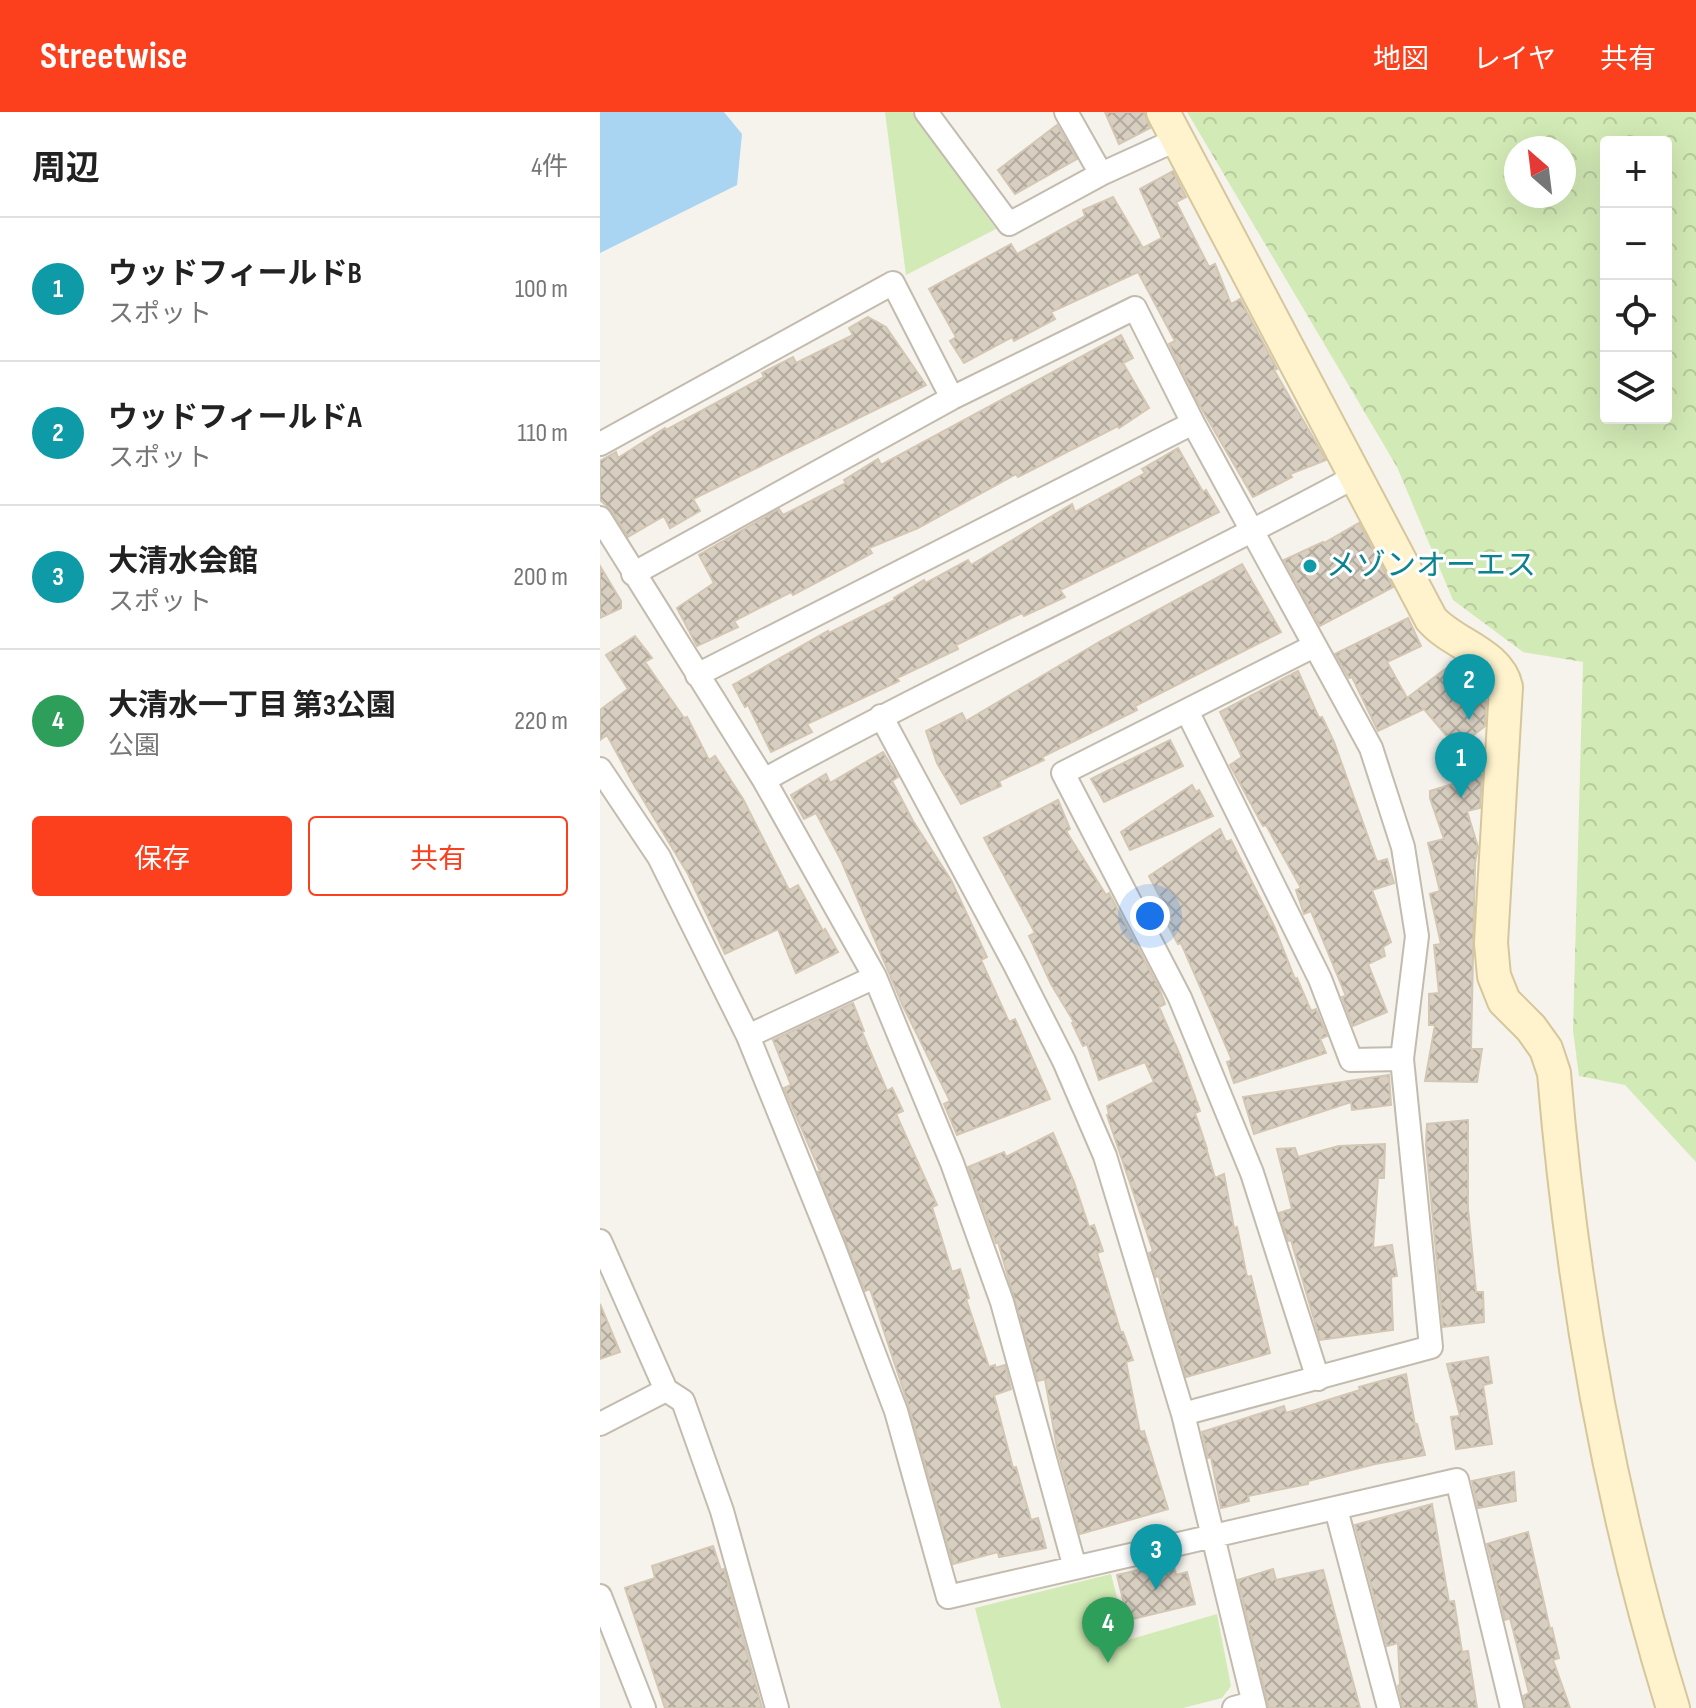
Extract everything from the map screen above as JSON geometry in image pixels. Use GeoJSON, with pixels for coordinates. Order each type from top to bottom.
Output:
{"type":"FeatureCollection","features":[{"type":"Feature","properties":{"kind":"street"},"geometry":{"type":"LineString","coordinates":[[926,112],[1009,224],[1101,174],[1170,125],[1431,619],[1441,631],[1496,665],[1504,676],[1506,687],[1491,943],[1494,976],[1504,1001],[1531,1028],[1546,1049],[1554,1073],[1577,1274],[1603,1436],[1623,1526],[1673,1708]]}},
{"type":"Feature","properties":{"kind":"street"},"geometry":{"type":"LineString","coordinates":[[1066,112],[1101,174]]}},
{"type":"Feature","properties":{"kind":"street"},"geometry":{"type":"LineString","coordinates":[[600,444],[893,283],[952,398]]}},
{"type":"Feature","properties":{"kind":"street"},"geometry":{"type":"LineString","coordinates":[[633,574],[952,398],[1135,308],[1193,423],[1371,748],[1403,847],[1417,936],[1402,1059],[1431,1347],[1183,1414]]}},
{"type":"Feature","properties":{"kind":"street"},"geometry":{"type":"LineString","coordinates":[[697,675],[1193,423]]}},
{"type":"Feature","properties":{"kind":"street"},"geometry":{"type":"LineString","coordinates":[[764,780],[881,716],[1252,532],[1356,476]]}},
{"type":"Feature","properties":{"kind":"street"},"geometry":{"type":"LineString","coordinates":[[600,518],[764,780],[875,977],[952,1163],[1002,1302],[1075,1568]]}},
{"type":"Feature","properties":{"kind":"street"},"geometry":{"type":"LineString","coordinates":[[1314,646],[1063,773],[1180,998],[1252,1173],[1318,1379]]}},
{"type":"Feature","properties":{"kind":"street"},"geometry":{"type":"LineString","coordinates":[[1187,711],[1320,979],[1351,1060],[1402,1059]]}},
{"type":"Feature","properties":{"kind":"street"},"geometry":{"type":"LineString","coordinates":[[881,716],[1014,963],[1069,1073],[1105,1156],[1183,1414],[1215,1537],[1247,1706]]}},
{"type":"Feature","properties":{"kind":"street"},"geometry":{"type":"LineString","coordinates":[[600,769],[659,857],[748,1036],[896,1411],[948,1597],[1457,1480],[1512,1708]]}},
{"type":"Feature","properties":{"kind":"street"},"geometry":{"type":"LineString","coordinates":[[748,1036],[875,977]]}},
{"type":"Feature","properties":{"kind":"street"},"geometry":{"type":"LineString","coordinates":[[600,1241],[666,1390],[683,1401],[722,1511],[777,1708]]}},
{"type":"Feature","properties":{"kind":"street"},"geometry":{"type":"LineString","coordinates":[[600,1424],[666,1390]]}},
{"type":"Feature","properties":{"kind":"street"},"geometry":{"type":"LineString","coordinates":[[1336,1509],[1389,1708]]}},
{"type":"Feature","properties":{"kind":"street"},"geometry":{"type":"LineString","coordinates":[[600,1596],[644,1708]]}},
{"type":"Feature","properties":{"kind":"green space"},"geometry":{"type":"Polygon","coordinates":[[[885,112],[912,112],[996,229],[906,275],[885,112]]]}},
{"type":"Feature","properties":{"kind":"green space"},"geometry":{"type":"Polygon","coordinates":[[[1187,112],[1696,112],[1696,1162],[1625,1085],[1579,1076],[1573,1030],[1583,662],[1523,652],[1453,600],[1397,467],[1187,112]]]}},
{"type":"Feature","properties":{"kind":"green space"},"geometry":{"type":"Polygon","coordinates":[[[1111,1574],[1128,1640],[1217,1614],[1231,1686],[1222,1698],[1183,1708],[1001,1708],[975,1608],[1111,1574]]]}},
{"type":"Feature","properties":{"kind":"water"},"geometry":{"type":"Polygon","coordinates":[[[600,112],[724,112],[742,134],[737,185],[600,253],[600,112]]]}},
{"type":"Feature","properties":{"kind":"building"},"geometry":{"type":"Polygon","coordinates":[[[1105,112],[1144,112],[1150,128],[1119,144],[1105,112]]]}},
{"type":"Feature","properties":{"kind":"building"},"geometry":{"type":"Polygon","coordinates":[[[1057,125],[1077,159],[1015,194],[998,170],[1057,125]]]}},
{"type":"Feature","properties":{"kind":"building"},"geometry":{"type":"Polygon","coordinates":[[[1173,171],[1186,197],[1176,202],[1209,267],[1215,264],[1231,304],[1240,299],[1277,369],[1274,370],[1326,460],[1290,474],[1292,477],[1253,497],[1196,399],[1169,344],[1175,341],[1138,272],[1051,312],[1055,319],[1014,341],[1012,337],[964,363],[950,341],[956,337],[929,289],[1011,244],[1017,254],[1085,216],[1083,210],[1113,197],[1143,248],[1162,238],[1140,189],[1173,171]]]}},
{"type":"Feature","properties":{"kind":"building"},"geometry":{"type":"Polygon","coordinates":[[[868,317],[886,327],[926,385],[693,499],[700,511],[670,528],[664,516],[628,537],[612,511],[600,500],[600,461],[616,452],[618,458],[665,428],[764,377],[762,373],[793,357],[796,363],[853,335],[849,328],[868,317]]]}},
{"type":"Feature","properties":{"kind":"building"},"geometry":{"type":"Polygon","coordinates":[[[1121,335],[1133,358],[1123,363],[1149,408],[1119,428],[1018,477],[1016,474],[918,528],[869,548],[872,553],[793,595],[791,592],[734,621],[738,627],[697,646],[677,608],[714,583],[699,555],[779,509],[783,515],[846,483],[844,480],[878,459],[881,465],[1121,335]]]}},
{"type":"Feature","properties":{"kind":"building"},"geometry":{"type":"Polygon","coordinates":[[[1178,448],[1203,492],[1206,490],[1219,512],[1060,590],[1065,597],[1024,616],[1022,613],[956,645],[958,649],[897,678],[899,681],[807,724],[812,732],[771,752],[748,705],[745,707],[733,685],[828,631],[895,600],[924,580],[926,583],[968,560],[971,565],[1072,504],[1075,512],[1145,473],[1142,469],[1178,448]]]}},
{"type":"Feature","properties":{"kind":"building"},"geometry":{"type":"Polygon","coordinates":[[[1359,523],[1393,587],[1320,626],[1284,560],[1324,543],[1359,523]]]}},
{"type":"Feature","properties":{"kind":"building"},"geometry":{"type":"Polygon","coordinates":[[[1242,564],[1281,632],[1135,706],[1137,710],[1042,757],[1044,760],[999,781],[1001,786],[961,804],[937,763],[926,731],[962,713],[966,721],[1099,642],[1242,564]]]}},
{"type":"Feature","properties":{"kind":"building"},"geometry":{"type":"Polygon","coordinates":[[[600,566],[621,601],[621,608],[600,618],[600,566]]]}},
{"type":"Feature","properties":{"kind":"building"},"geometry":{"type":"Polygon","coordinates":[[[1408,618],[1421,646],[1387,662],[1407,698],[1448,667],[1470,698],[1476,692],[1486,701],[1485,726],[1457,748],[1424,709],[1378,731],[1352,677],[1349,678],[1335,654],[1408,618]]]}},
{"type":"Feature","properties":{"kind":"building"},"geometry":{"type":"Polygon","coordinates":[[[635,636],[652,658],[645,662],[684,718],[687,717],[709,760],[715,756],[743,799],[789,890],[798,885],[838,952],[796,973],[778,929],[725,954],[688,874],[607,735],[600,740],[600,710],[628,689],[606,655],[635,636]]]}},
{"type":"Feature","properties":{"kind":"building"},"geometry":{"type":"Polygon","coordinates":[[[1298,671],[1319,718],[1322,717],[1334,742],[1377,862],[1387,859],[1394,883],[1372,890],[1391,942],[1383,947],[1385,956],[1368,964],[1387,1012],[1353,1026],[1342,997],[1346,996],[1311,911],[1304,914],[1296,890],[1301,888],[1230,765],[1242,757],[1220,712],[1298,671]]]}},
{"type":"Feature","properties":{"kind":"building"},"geometry":{"type":"Polygon","coordinates":[[[1170,740],[1183,766],[1104,802],[1091,779],[1170,740]]]}},
{"type":"Feature","properties":{"kind":"building"},"geometry":{"type":"Polygon","coordinates":[[[883,752],[898,777],[892,781],[913,821],[951,880],[987,957],[981,960],[1009,1022],[1015,1019],[1050,1099],[957,1135],[944,1104],[950,1101],[903,1006],[841,860],[816,813],[804,819],[791,795],[826,774],[830,783],[883,752]]]}},
{"type":"Feature","properties":{"kind":"building"},"geometry":{"type":"Polygon","coordinates":[[[1482,775],[1480,808],[1467,811],[1478,847],[1475,863],[1471,1049],[1482,1049],[1477,1082],[1425,1081],[1435,1025],[1429,1025],[1429,994],[1439,993],[1434,945],[1441,944],[1430,894],[1440,891],[1428,843],[1444,839],[1430,791],[1482,775]]]}},
{"type":"Feature","properties":{"kind":"building"},"geometry":{"type":"Polygon","coordinates":[[[1192,785],[1196,792],[1199,790],[1213,816],[1130,850],[1121,832],[1192,785]]]}},
{"type":"Feature","properties":{"kind":"building"},"geometry":{"type":"Polygon","coordinates":[[[1058,800],[1070,829],[1066,831],[1106,895],[1109,893],[1159,988],[1165,1004],[1159,1007],[1200,1111],[1195,1113],[1207,1149],[1203,1152],[1207,1151],[1215,1178],[1224,1174],[1234,1228],[1237,1227],[1247,1277],[1251,1276],[1270,1353],[1186,1377],[1159,1276],[1156,1277],[1149,1253],[1153,1251],[1107,1115],[1107,1106],[1154,1082],[1145,1062],[1099,1080],[1087,1044],[1083,1046],[1074,1022],[1051,984],[1029,936],[1035,933],[984,838],[1058,800]]]}},
{"type":"Feature","properties":{"kind":"building"},"geometry":{"type":"Polygon","coordinates":[[[1220,829],[1226,842],[1231,840],[1274,926],[1295,979],[1311,1011],[1316,1009],[1327,1036],[1320,1039],[1326,1053],[1234,1083],[1227,1062],[1232,1060],[1181,943],[1178,944],[1167,923],[1172,920],[1149,876],[1220,829]]]}},
{"type":"Feature","properties":{"kind":"building"},"geometry":{"type":"Polygon","coordinates":[[[853,1003],[887,1091],[892,1088],[903,1111],[896,1114],[937,1205],[932,1207],[952,1272],[960,1269],[969,1298],[966,1299],[989,1367],[1005,1365],[1011,1389],[994,1395],[1013,1468],[1016,1467],[1031,1520],[1038,1518],[1046,1548],[999,1557],[998,1552],[953,1564],[909,1407],[870,1289],[865,1291],[820,1171],[784,1088],[791,1085],[773,1040],[853,1003]]]}},
{"type":"Feature","properties":{"kind":"building"},"geometry":{"type":"Polygon","coordinates":[[[1389,1075],[1391,1105],[1352,1110],[1351,1102],[1254,1134],[1243,1097],[1389,1075]]]}},
{"type":"Feature","properties":{"kind":"building"},"geometry":{"type":"Polygon","coordinates":[[[1468,1120],[1468,1208],[1476,1292],[1483,1292],[1484,1322],[1443,1327],[1426,1145],[1427,1124],[1468,1120]]]}},
{"type":"Feature","properties":{"kind":"building"},"geometry":{"type":"Polygon","coordinates":[[[1053,1133],[1089,1227],[1094,1225],[1103,1251],[1097,1253],[1121,1333],[1133,1360],[1126,1362],[1140,1432],[1144,1431],[1168,1509],[1080,1534],[1057,1448],[1045,1379],[1038,1381],[998,1242],[968,1167],[1004,1152],[1006,1157],[1053,1133]]]}},
{"type":"Feature","properties":{"kind":"building"},"geometry":{"type":"Polygon","coordinates":[[[1385,1144],[1384,1178],[1378,1178],[1373,1248],[1392,1245],[1397,1276],[1391,1277],[1393,1330],[1320,1340],[1291,1240],[1288,1241],[1279,1213],[1292,1209],[1277,1149],[1295,1148],[1298,1157],[1339,1146],[1385,1144]]]}},
{"type":"Feature","properties":{"kind":"building"},"geometry":{"type":"Polygon","coordinates":[[[600,1304],[620,1352],[600,1359],[600,1304]]]}},
{"type":"Feature","properties":{"kind":"building"},"geometry":{"type":"Polygon","coordinates":[[[1488,1357],[1492,1383],[1483,1385],[1492,1444],[1456,1449],[1451,1417],[1460,1416],[1447,1364],[1488,1357]]]}},
{"type":"Feature","properties":{"kind":"building"},"geometry":{"type":"Polygon","coordinates":[[[1406,1374],[1415,1425],[1425,1455],[1375,1464],[1308,1481],[1308,1484],[1248,1496],[1249,1501],[1221,1508],[1211,1457],[1208,1458],[1202,1432],[1284,1406],[1286,1413],[1406,1374]]]}},
{"type":"Feature","properties":{"kind":"building"},"geometry":{"type":"Polygon","coordinates":[[[1514,1472],[1516,1501],[1478,1508],[1472,1481],[1514,1472]]]}},
{"type":"Feature","properties":{"kind":"building"},"geometry":{"type":"Polygon","coordinates":[[[1432,1504],[1449,1602],[1454,1601],[1462,1652],[1468,1651],[1477,1708],[1403,1708],[1398,1686],[1398,1643],[1387,1646],[1355,1525],[1432,1504]]]}},
{"type":"Feature","properties":{"kind":"building"},"geometry":{"type":"Polygon","coordinates":[[[1528,1532],[1559,1658],[1553,1660],[1570,1708],[1526,1708],[1523,1696],[1529,1693],[1510,1618],[1505,1620],[1487,1544],[1528,1532]]]}},
{"type":"Feature","properties":{"kind":"building"},"geometry":{"type":"Polygon","coordinates":[[[713,1546],[721,1570],[724,1569],[762,1708],[665,1708],[625,1588],[655,1578],[652,1566],[713,1546]]]}},
{"type":"Feature","properties":{"kind":"building"},"geometry":{"type":"Polygon","coordinates":[[[1173,1562],[1176,1575],[1187,1572],[1195,1604],[1128,1620],[1117,1575],[1173,1562]]]}},
{"type":"Feature","properties":{"kind":"building"},"geometry":{"type":"Polygon","coordinates":[[[1273,1569],[1276,1580],[1323,1570],[1360,1708],[1269,1708],[1238,1580],[1273,1569]]]}},
{"type":"Feature","properties":{"kind":"place","name":"メゾンオーエス"},"geometry":{"type":"Point","coordinates":[1310,566]}},
{"type":"Feature","properties":{"kind":"place","name":"ウッドフィールドA"},"geometry":{"type":"Point","coordinates":[1469,720]}},
{"type":"Feature","properties":{"kind":"place","name":"ウッドフィールドB"},"geometry":{"type":"Point","coordinates":[1461,798]}},
{"type":"Feature","properties":{"kind":"place","name":"大清水会館"},"geometry":{"type":"Point","coordinates":[1156,1590]}},
{"type":"Feature","properties":{"kind":"place","name":"大清水一丁目 第3公園"},"geometry":{"type":"Point","coordinates":[1108,1663]}}]}
